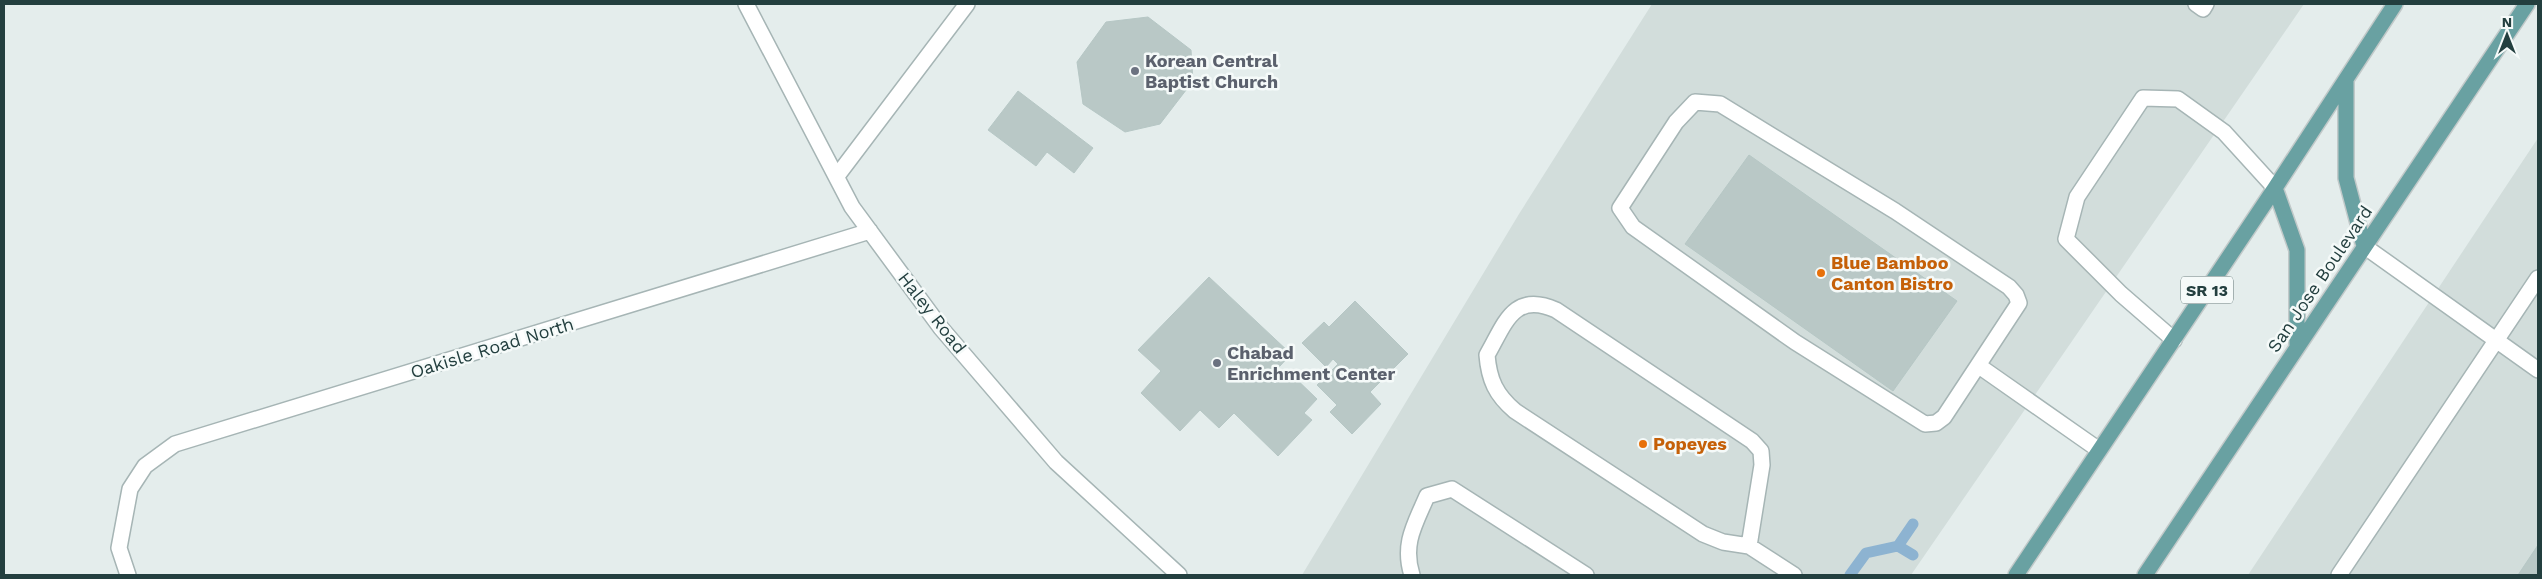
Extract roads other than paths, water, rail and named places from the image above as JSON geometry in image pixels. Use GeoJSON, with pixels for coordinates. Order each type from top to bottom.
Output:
{"type":"FeatureCollection","features":[{"type":"Feature","properties":{"kind":"main road","name":"SR 13"},"geometry":{"type":"LineString","coordinates":[[2016,575],[2275,188],[2395,4]]}},
{"type":"Feature","properties":{"kind":"main road","name":"San Jose Boulevard"},"geometry":{"type":"LineString","coordinates":[[2144,575],[2528,4]]}},
{"type":"Feature","properties":{"kind":"main road"},"geometry":{"type":"LineString","coordinates":[[2346,79],[2346,178],[2364,246]]}},
{"type":"Feature","properties":{"kind":"main road"},"geometry":{"type":"LineString","coordinates":[[2275,188],[2297,250],[2297,347]]}},
{"type":"Feature","properties":{"kind":"street","name":"Haley Road"},"geometry":{"type":"LineString","coordinates":[[746,4],[852,206],[941,328],[1056,462],[1179,575]]}},
{"type":"Feature","properties":{"kind":"street"},"geometry":{"type":"LineString","coordinates":[[836,176],[967,4]]}},
{"type":"Feature","properties":{"kind":"street"},"geometry":{"type":"LineString","coordinates":[[2196,4],[2203,9],[2206,4]]}},
{"type":"Feature","properties":{"kind":"street"},"geometry":{"type":"LineString","coordinates":[[2174,340],[2121,294],[2066,239],[2077,197],[2143,98],[2178,99],[2224,132],[2275,188]]}},
{"type":"Feature","properties":{"kind":"street"},"geometry":{"type":"LineString","coordinates":[[1695,102],[1720,104],[1895,211],[2009,288],[2016,295],[2019,303],[1979,366],[1944,416],[1936,423],[1925,424],[1795,342],[1632,227],[1620,208],[1676,122],[1695,102]]}},
{"type":"Feature","properties":{"kind":"street","name":"Oakisle Road North"},"geometry":{"type":"LineString","coordinates":[[128,575],[119,548],[130,489],[145,466],[176,444],[870,232]]}},
{"type":"Feature","properties":{"kind":"street"},"geometry":{"type":"LineString","coordinates":[[2364,246],[2538,370]]}},
{"type":"Feature","properties":{"kind":"street"},"geometry":{"type":"LineString","coordinates":[[2339,575],[2538,278]]}},
{"type":"Feature","properties":{"kind":"street"},"geometry":{"type":"LineString","coordinates":[[1749,546],[1762,465],[1761,451],[1752,441],[1556,310],[1541,303],[1518,308],[1510,315],[1487,355],[1493,387],[1501,400],[1703,534],[1723,542],[1749,546],[1794,575]]}},
{"type":"Feature","properties":{"kind":"street"},"geometry":{"type":"LineString","coordinates":[[1979,366],[2100,450]]}},
{"type":"Feature","properties":{"kind":"street"},"geometry":{"type":"LineString","coordinates":[[1412,575],[1409,566],[1408,539],[1427,496],[1452,489],[1586,575]]}},
{"type":"Feature","properties":{"kind":"waterway"},"geometry":{"type":"LineString","coordinates":[[1850,575],[1866,553],[1898,546],[1913,524]]}},
{"type":"Feature","properties":{"kind":"waterway"},"geometry":{"type":"LineString","coordinates":[[1898,546],[1913,555]]}},
{"type":"Feature","properties":{"kind":"place","name":"Korean Central Baptist Church"},"geometry":{"type":"Point","coordinates":[1135,71]}},
{"type":"Feature","properties":{"kind":"place","name":"Blue Bamboo Canton Bistro"},"geometry":{"type":"Point","coordinates":[1821,273]}},
{"type":"Feature","properties":{"kind":"place","name":"Chabad Enrichment Center"},"geometry":{"type":"Point","coordinates":[1217,363]}},
{"type":"Feature","properties":{"kind":"place","name":"Popeyes"},"geometry":{"type":"Point","coordinates":[1643,444]}}]}
